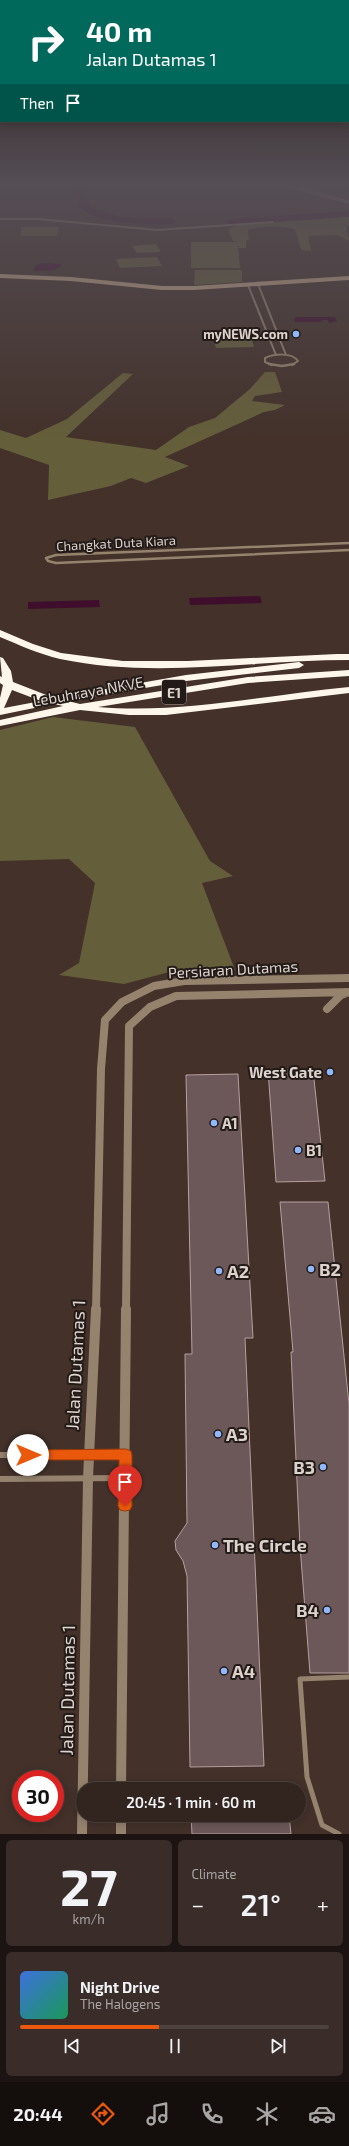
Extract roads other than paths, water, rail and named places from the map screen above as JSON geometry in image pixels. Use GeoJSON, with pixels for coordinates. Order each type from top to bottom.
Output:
{"type":"FeatureCollection","features":[{"type":"Feature","properties":{"kind":"highway"},"geometry":{"type":"LineString","coordinates":[[0,634],[16,642],[58,655],[103,663],[156,665],[291,657],[349,657]]}},
{"type":"Feature","properties":{"kind":"highway"},"geometry":{"type":"LineString","coordinates":[[0,660],[7,674],[8,690],[0,706]]}},
{"type":"Feature","properties":{"kind":"highway","name":"Lebuhraya NKVE"},"geometry":{"type":"LineString","coordinates":[[0,712],[135,685],[196,676],[242,670],[349,662]]}},
{"type":"Feature","properties":{"kind":"highway","name":"Lebuhraya NKVE"},"geometry":{"type":"LineString","coordinates":[[0,723],[60,710],[248,680],[349,673]]}},
{"type":"Feature","properties":{"kind":"highway"},"geometry":{"type":"LineString","coordinates":[[0,679],[36,697],[66,705],[99,711],[135,714],[194,710],[286,696],[349,690]]}},
{"type":"Feature","properties":{"kind":"main road"},"geometry":{"type":"LineString","coordinates":[[0,276],[71,278],[162,288],[248,285],[349,278]]}},
{"type":"Feature","properties":{"kind":"street"},"geometry":{"type":"LineString","coordinates":[[258,284],[286,355]]}},
{"type":"Feature","properties":{"kind":"street"},"geometry":{"type":"LineString","coordinates":[[248,285],[276,355]]}},
{"type":"Feature","properties":{"kind":"street"},"geometry":{"type":"LineString","coordinates":[[286,355],[295,358],[298,361],[292,365],[283,366],[272,365],[264,360],[267,357],[286,355]]}},
{"type":"Feature","properties":{"kind":"street","name":"Changkat Duta Kiara"},"geometry":{"type":"LineString","coordinates":[[349,544],[56,555],[46,558],[48,561],[56,563],[349,550]]}},
{"type":"Feature","properties":{"kind":"street","name":"Persiaran Dutamas"},"geometry":{"type":"LineString","coordinates":[[122,1002],[154,986],[184,981],[349,978]]}},
{"type":"Feature","properties":{"kind":"street"},"geometry":{"type":"LineString","coordinates":[[327,1009],[341,995],[349,992]]}},
{"type":"Feature","properties":{"kind":"street","name":"Persiaran Dutamas"},"geometry":{"type":"LineString","coordinates":[[126,1455],[129,1026],[142,1012],[155,1003],[176,996],[349,992]]}},
{"type":"Feature","properties":{"kind":"street","name":"Jalan Dutamas 1"},"geometry":{"type":"LineString","coordinates":[[82,1834],[88,1478],[95,1346],[100,1069],[105,1020],[122,1002]]}},
{"type":"Feature","properties":{"kind":"street"},"geometry":{"type":"LineString","coordinates":[[0,1455],[126,1455],[122,1782]]}},
{"type":"Feature","properties":{"kind":"street"},"geometry":{"type":"LineString","coordinates":[[26,1479],[28,1455]]}},
{"type":"Feature","properties":{"kind":"street"},"geometry":{"type":"LineString","coordinates":[[0,1479],[126,1478]]}},
{"type":"Feature","properties":{"kind":"street"},"geometry":{"type":"LineString","coordinates":[[339,1834],[322,1826],[307,1777],[300,1679],[349,1677]]}},
{"type":"Feature","properties":{"kind":"street"},"geometry":{"type":"LineString","coordinates":[[121,1822],[121,1834]]}},
{"type":"Feature","properties":{"kind":"place","name":"myNEWS.com"},"geometry":{"type":"Point","coordinates":[296,334]}},
{"type":"Feature","properties":{"kind":"place","name":"West Gate"},"geometry":{"type":"Point","coordinates":[330,1072]}},
{"type":"Feature","properties":{"kind":"place","name":"A1"},"geometry":{"type":"Point","coordinates":[214,1123]}},
{"type":"Feature","properties":{"kind":"place","name":"B1"},"geometry":{"type":"Point","coordinates":[298,1150]}},
{"type":"Feature","properties":{"kind":"place","name":"B2"},"geometry":{"type":"Point","coordinates":[311,1269]}},
{"type":"Feature","properties":{"kind":"place","name":"A2"},"geometry":{"type":"Point","coordinates":[219,1271]}},
{"type":"Feature","properties":{"kind":"place","name":"A3"},"geometry":{"type":"Point","coordinates":[218,1434]}},
{"type":"Feature","properties":{"kind":"place","name":"B3"},"geometry":{"type":"Point","coordinates":[323,1467]}},
{"type":"Feature","properties":{"kind":"place","name":"The Circle"},"geometry":{"type":"Point","coordinates":[215,1545]}},
{"type":"Feature","properties":{"kind":"place","name":"B4"},"geometry":{"type":"Point","coordinates":[327,1610]}},
{"type":"Feature","properties":{"kind":"place","name":"A4"},"geometry":{"type":"Point","coordinates":[224,1671]}}]}
